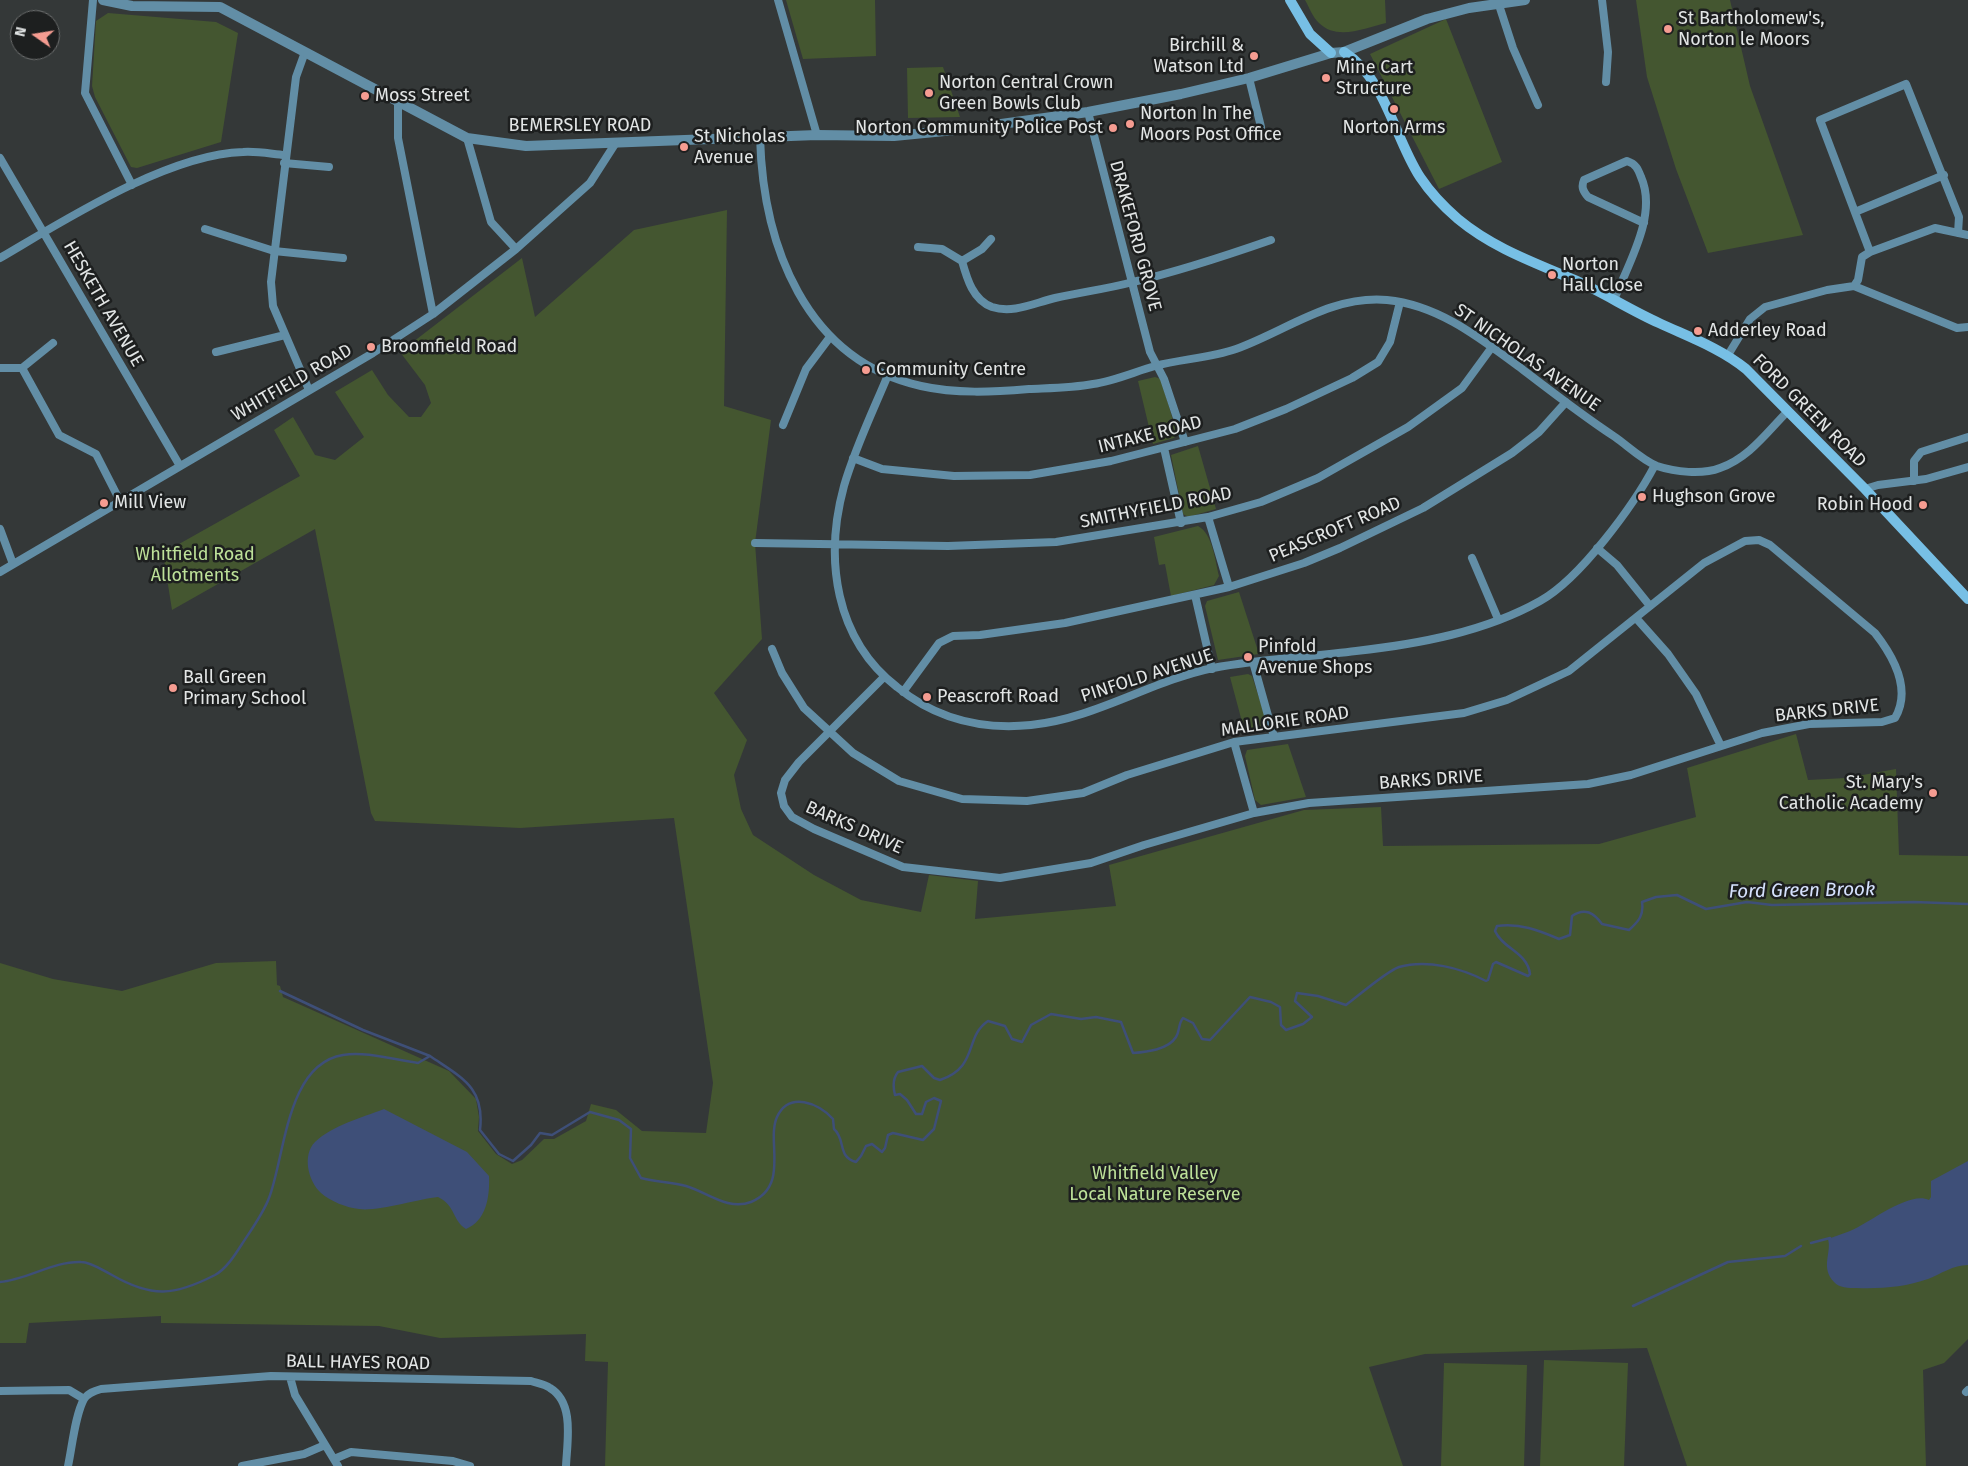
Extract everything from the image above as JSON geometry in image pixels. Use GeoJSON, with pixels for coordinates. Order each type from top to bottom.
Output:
{"type":"FeatureCollection","features":[{"type":"Feature","properties":{"kind":"main road"},"geometry":{"type":"LineString","coordinates":[[1290,0],[1310,34],[1331,53]]}},
{"type":"Feature","properties":{"kind":"main road","name":"FORD GREEN ROAD"},"geometry":{"type":"LineString","coordinates":[[1344,52],[1356,60],[1387,108],[1419,176],[1434,196],[1457,218],[1486,240],[1516,256],[1576,281],[1728,355],[1746,369],[1865,489],[1968,599]]}},
{"type":"Feature","properties":{"kind":"street"},"geometry":{"type":"LineString","coordinates":[[93,0],[85,94],[132,185]]}},
{"type":"Feature","properties":{"kind":"street","name":"BEMERSLEY ROAD"},"geometry":{"type":"LineString","coordinates":[[104,0],[132,6],[217,3],[466,138],[526,146],[921,133],[1088,112],[1249,78],[1331,53],[1344,52],[1428,19],[1469,8],[1525,0]]}},
{"type":"Feature","properties":{"kind":"street"},"geometry":{"type":"LineString","coordinates":[[778,0],[817,135]]}},
{"type":"Feature","properties":{"kind":"street"},"geometry":{"type":"LineString","coordinates":[[1602,0],[1608,52],[1606,82]]}},
{"type":"Feature","properties":{"kind":"street"},"geometry":{"type":"LineString","coordinates":[[1499,5],[1513,48],[1538,105]]}},
{"type":"Feature","properties":{"kind":"street"},"geometry":{"type":"LineString","coordinates":[[305,52],[296,77],[271,282],[273,306],[309,390]]}},
{"type":"Feature","properties":{"kind":"street"},"geometry":{"type":"LineString","coordinates":[[1249,78],[1261,128]]}},
{"type":"Feature","properties":{"kind":"street"},"geometry":{"type":"LineString","coordinates":[[1870,252],[1820,120],[1906,84],[1959,218],[1958,233]]}},
{"type":"Feature","properties":{"kind":"street"},"geometry":{"type":"LineString","coordinates":[[398,101],[398,138],[433,314]]}},
{"type":"Feature","properties":{"kind":"street","name":"DRAKEFORD GROVE"},"geometry":{"type":"LineString","coordinates":[[1088,112],[1150,352],[1164,379],[1185,442]]}},
{"type":"Feature","properties":{"kind":"street"},"geometry":{"type":"LineString","coordinates":[[466,138],[491,222],[516,248]]}},
{"type":"Feature","properties":{"kind":"street","name":"ST NICHOLAS AVENUE"},"geometry":{"type":"LineString","coordinates":[[760,138],[765,190],[779,250],[796,289],[815,320],[830,337],[854,357],[888,375],[921,386],[970,392],[1094,384],[1157,366],[1235,349],[1340,304],[1368,300],[1400,302],[1435,313],[1492,347],[1655,465],[1682,472],[1717,470],[1743,458],[1788,411]]}},
{"type":"Feature","properties":{"kind":"street","name":"WHITFIELD ROAD"},"geometry":{"type":"LineString","coordinates":[[0,572],[309,390],[433,314],[516,248],[590,183],[615,144]]}},
{"type":"Feature","properties":{"kind":"street"},"geometry":{"type":"LineString","coordinates":[[0,258],[132,185],[199,158],[243,152],[329,167]]}},
{"type":"Feature","properties":{"kind":"street","name":"HESKETH AVENUE"},"geometry":{"type":"LineString","coordinates":[[0,158],[180,466]]}},
{"type":"Feature","properties":{"kind":"street"},"geometry":{"type":"LineString","coordinates":[[1614,300],[1644,223],[1648,203],[1643,181],[1632,163],[1627,161],[1584,180],[1582,185],[1583,191],[1588,197],[1644,223]]}},
{"type":"Feature","properties":{"kind":"street"},"geometry":{"type":"LineString","coordinates":[[1855,212],[1944,176]]}},
{"type":"Feature","properties":{"kind":"street"},"geometry":{"type":"LineString","coordinates":[[206,228],[274,251],[343,258]]}},
{"type":"Feature","properties":{"kind":"street"},"geometry":{"type":"LineString","coordinates":[[1854,286],[1858,280],[1862,257],[1870,252],[1935,228],[1968,235]]}},
{"type":"Feature","properties":{"kind":"street"},"geometry":{"type":"LineString","coordinates":[[962,261],[982,249],[991,239]]}},
{"type":"Feature","properties":{"kind":"street"},"geometry":{"type":"LineString","coordinates":[[918,247],[942,249],[962,261],[968,282],[977,296],[992,307],[1015,309],[1054,298],[1132,283],[1201,264],[1271,240]]}},
{"type":"Feature","properties":{"kind":"street"},"geometry":{"type":"LineString","coordinates":[[1728,355],[1750,319],[1765,307],[1828,290],[1854,286],[1957,328],[1968,327]]}},
{"type":"Feature","properties":{"kind":"street","name":"INTAKE ROAD"},"geometry":{"type":"LineString","coordinates":[[853,458],[882,469],[954,476],[1030,475],[1111,461],[1235,428],[1286,409],[1352,378],[1378,362],[1390,342],[1400,302]]}},
{"type":"Feature","properties":{"kind":"street"},"geometry":{"type":"LineString","coordinates":[[216,352],[285,335]]}},
{"type":"Feature","properties":{"kind":"street"},"geometry":{"type":"LineString","coordinates":[[782,425],[806,369],[830,337]]}},
{"type":"Feature","properties":{"kind":"street"},"geometry":{"type":"LineString","coordinates":[[0,368],[22,368],[53,343]]}},
{"type":"Feature","properties":{"kind":"street","name":"SMITHYFIELD ROAD"},"geometry":{"type":"LineString","coordinates":[[754,543],[834,546],[948,546],[1056,542],[1181,523],[1208,517],[1261,502],[1318,478],[1408,427],[1462,388],[1492,347]]}},
{"type":"Feature","properties":{"kind":"street"},"geometry":{"type":"LineString","coordinates":[[22,368],[59,435],[96,454],[120,501]]}},
{"type":"Feature","properties":{"kind":"street","name":"PINFOLD AVENUE"},"geometry":{"type":"LineString","coordinates":[[888,375],[853,458],[837,518],[834,574],[841,606],[863,652],[884,677],[914,701],[938,713],[968,723],[1005,728],[1064,720],[1170,681],[1212,668],[1416,643],[1498,620],[1540,601],[1563,585],[1597,548],[1646,483],[1655,465]]}},
{"type":"Feature","properties":{"kind":"street","name":"PEASCROFT ROAD"},"geometry":{"type":"LineString","coordinates":[[903,692],[938,643],[952,636],[980,635],[1065,623],[1229,587],[1304,563],[1423,508],[1512,453],[1539,432],[1566,402]]}},
{"type":"Feature","properties":{"kind":"street"},"geometry":{"type":"LineString","coordinates":[[1914,481],[1914,461],[1921,452],[1968,437]]}},
{"type":"Feature","properties":{"kind":"street"},"geometry":{"type":"LineString","coordinates":[[1164,448],[1181,523]]}},
{"type":"Feature","properties":{"kind":"street"},"geometry":{"type":"LineString","coordinates":[[1865,489],[1878,485],[1914,481],[1968,467]]}},
{"type":"Feature","properties":{"kind":"street"},"geometry":{"type":"LineString","coordinates":[[1208,517],[1229,587]]}},
{"type":"Feature","properties":{"kind":"street"},"geometry":{"type":"LineString","coordinates":[[0,529],[13,564]]}},
{"type":"Feature","properties":{"kind":"street","name":"BARKS DRIVE"},"geometry":{"type":"LineString","coordinates":[[884,677],[785,780],[781,793],[784,806],[792,817],[814,829],[903,867],[1000,878],[1091,864],[1144,845],[1254,813],[1310,803],[1588,784],[1631,774],[1720,744],[1762,733],[1809,724],[1882,722],[1895,718],[1902,698],[1901,686],[1899,673],[1887,648],[1867,626],[1770,544],[1759,540],[1745,541],[1704,563],[1650,606]]}},
{"type":"Feature","properties":{"kind":"street"},"geometry":{"type":"LineString","coordinates":[[1597,548],[1617,565],[1650,606]]}},
{"type":"Feature","properties":{"kind":"street"},"geometry":{"type":"LineString","coordinates":[[1472,558],[1498,620]]}},
{"type":"Feature","properties":{"kind":"street"},"geometry":{"type":"LineString","coordinates":[[1195,595],[1212,668]]}},
{"type":"Feature","properties":{"kind":"street","name":"MALLORIE ROAD"},"geometry":{"type":"LineString","coordinates":[[772,649],[782,673],[804,708],[853,753],[899,781],[962,799],[1027,801],[1083,792],[1127,775],[1234,742],[1464,713],[1507,700],[1569,671],[1650,606]]}},
{"type":"Feature","properties":{"kind":"street"},"geometry":{"type":"LineString","coordinates":[[1636,618],[1668,654],[1696,694],[1720,744]]}},
{"type":"Feature","properties":{"kind":"street"},"geometry":{"type":"LineString","coordinates":[[1253,662],[1274,736]]}},
{"type":"Feature","properties":{"kind":"street"},"geometry":{"type":"LineString","coordinates":[[1234,742],[1254,813]]}},
{"type":"Feature","properties":{"kind":"street","name":"BALL HAYES ROAD"},"geometry":{"type":"LineString","coordinates":[[84,1399],[91,1393],[101,1389],[271,1376],[531,1381],[549,1387],[562,1401],[568,1424],[566,1466]]}},
{"type":"Feature","properties":{"kind":"street"},"geometry":{"type":"LineString","coordinates":[[290,1377],[294,1395],[336,1463],[351,1452],[453,1460],[470,1466]]}},
{"type":"Feature","properties":{"kind":"street"},"geometry":{"type":"LineString","coordinates":[[0,1391],[69,1390],[84,1399],[68,1466]]}},
{"type":"Feature","properties":{"kind":"street"},"geometry":{"type":"LineString","coordinates":[[242,1466],[304,1454],[325,1446]]}},
{"type":"Feature","properties":{"kind":"green space"},"geometry":{"type":"Polygon","coordinates":[[[786,0],[875,0],[876,56],[803,59],[786,0]]]}},
{"type":"Feature","properties":{"kind":"green space"},"geometry":{"type":"Polygon","coordinates":[[[1305,0],[1385,0],[1386,23],[1351,32],[1334,31],[1317,21],[1305,0]]]}},
{"type":"Feature","properties":{"kind":"green space"},"geometry":{"type":"Polygon","coordinates":[[[1636,0],[1730,0],[1750,86],[1803,235],[1708,253],[1676,169],[1647,77],[1636,0]]]}},
{"type":"Feature","properties":{"kind":"green space"},"geometry":{"type":"Polygon","coordinates":[[[108,13],[216,22],[238,33],[221,142],[137,168],[131,167],[95,97],[92,86],[96,21],[108,13]]]}},
{"type":"Feature","properties":{"kind":"green space"},"geometry":{"type":"Polygon","coordinates":[[[1446,19],[1502,162],[1439,189],[1370,54],[1446,19]]]}},
{"type":"Feature","properties":{"kind":"green space","name":"Norton Central Crown Green Bowls Club"},"geometry":{"type":"Polygon","coordinates":[[[943,67],[960,117],[908,118],[907,68],[943,67]]]}},
{"type":"Feature","properties":{"kind":"green space","name":"Whitfield Valley Local Nature Reserve"},"geometry":{"type":"Polygon","coordinates":[[[727,210],[724,406],[771,420],[755,543],[762,639],[714,693],[747,740],[734,775],[741,809],[753,835],[814,875],[861,900],[921,912],[929,875],[978,881],[975,919],[1116,906],[1109,865],[1304,810],[1381,807],[1383,846],[1599,844],[1696,817],[1687,768],[1796,734],[1808,780],[1846,778],[1896,769],[1899,855],[1968,856],[1968,1339],[1944,1363],[1923,1370],[1926,1466],[1687,1466],[1647,1348],[1425,1354],[1369,1367],[1403,1466],[605,1466],[608,1362],[585,1361],[586,1334],[440,1338],[379,1326],[161,1323],[161,1316],[29,1323],[26,1343],[0,1343],[0,963],[53,979],[122,991],[216,963],[276,961],[277,985],[280,986],[283,997],[449,1071],[476,1099],[479,1117],[478,1131],[496,1154],[512,1164],[522,1160],[544,1139],[554,1139],[586,1121],[591,1104],[616,1110],[642,1131],[706,1133],[713,1083],[674,818],[520,828],[375,821],[371,813],[315,529],[172,610],[163,553],[300,476],[274,430],[293,417],[315,455],[335,460],[364,437],[335,392],[372,370],[388,395],[409,417],[421,417],[431,403],[425,385],[400,352],[522,258],[535,317],[634,230],[727,210]]]}},
{"type":"Feature","properties":{"kind":"green space"},"geometry":{"type":"Polygon","coordinates":[[[1155,377],[1161,379],[1177,434],[1174,438],[1153,444],[1138,381],[1155,377]]]}},
{"type":"Feature","properties":{"kind":"green space"},"geometry":{"type":"Polygon","coordinates":[[[1198,446],[1216,509],[1188,517],[1183,514],[1171,455],[1198,446]]]}},
{"type":"Feature","properties":{"kind":"green space"},"geometry":{"type":"Polygon","coordinates":[[[1198,526],[1210,541],[1219,576],[1214,585],[1171,596],[1165,564],[1159,565],[1154,537],[1198,526]]]}},
{"type":"Feature","properties":{"kind":"green space"},"geometry":{"type":"Polygon","coordinates":[[[1239,592],[1259,654],[1218,660],[1205,606],[1207,601],[1239,592]]]}},
{"type":"Feature","properties":{"kind":"green space"},"geometry":{"type":"Polygon","coordinates":[[[1248,674],[1252,676],[1267,723],[1265,731],[1245,733],[1230,677],[1248,674]]]}},
{"type":"Feature","properties":{"kind":"green space"},"geometry":{"type":"Polygon","coordinates":[[[1288,744],[1306,797],[1261,805],[1255,800],[1245,756],[1247,750],[1288,744]]]}},
{"type":"Feature","properties":{"kind":"green space"},"geometry":{"type":"Polygon","coordinates":[[[1544,1360],[1628,1363],[1624,1466],[1540,1466],[1544,1360]]]}},
{"type":"Feature","properties":{"kind":"green space"},"geometry":{"type":"Polygon","coordinates":[[[1444,1363],[1527,1365],[1524,1466],[1441,1466],[1444,1363]]]}},
{"type":"Feature","properties":{"kind":"water"},"geometry":{"type":"Polygon","coordinates":[[[384,1109],[467,1152],[489,1176],[489,1192],[485,1207],[473,1225],[466,1229],[458,1221],[448,1205],[438,1197],[376,1209],[359,1209],[334,1201],[316,1188],[308,1168],[309,1154],[315,1142],[339,1126],[384,1109]]]}},
{"type":"Feature","properties":{"kind":"water"},"geometry":{"type":"Polygon","coordinates":[[[1968,1161],[1968,1265],[1952,1268],[1919,1282],[1893,1287],[1847,1288],[1834,1282],[1827,1265],[1828,1239],[1850,1231],[1901,1203],[1921,1198],[1929,1200],[1931,1197],[1931,1181],[1968,1161]]]}},
{"type":"Feature","properties":{"kind":"waterway","name":"Ford Green Brook"},"geometry":{"type":"LineString","coordinates":[[0,1282],[10,1281],[71,1262],[85,1262],[139,1288],[151,1291],[175,1290],[215,1275],[227,1265],[236,1253],[257,1222],[269,1198],[284,1137],[299,1093],[310,1075],[324,1062],[343,1055],[371,1055],[418,1063],[430,1056],[469,1085],[479,1103],[481,1115],[480,1130],[499,1154],[513,1161],[531,1145],[540,1133],[552,1135],[590,1112],[619,1120],[631,1129],[630,1158],[641,1178],[686,1186],[718,1200],[742,1204],[751,1202],[763,1195],[770,1185],[774,1162],[774,1127],[782,1109],[789,1104],[804,1102],[812,1104],[827,1113],[833,1119],[834,1129],[838,1133],[846,1156],[856,1162],[866,1146],[872,1144],[882,1152],[888,1135],[893,1133],[923,1140],[934,1129],[941,1101],[934,1098],[926,1102],[922,1114],[916,1114],[907,1100],[900,1094],[895,1095],[894,1083],[896,1074],[922,1066],[934,1078],[940,1080],[952,1074],[961,1068],[976,1035],[988,1021],[1005,1026],[1012,1039],[1022,1042],[1031,1025],[1051,1014],[1081,1019],[1096,1017],[1121,1022],[1133,1053],[1144,1052],[1168,1045],[1177,1035],[1183,1018],[1193,1023],[1202,1039],[1210,1040],[1250,997],[1271,1002],[1280,1007],[1281,1025],[1286,1030],[1303,1024],[1312,1017],[1295,1001],[1297,993],[1318,996],[1346,1005],[1387,973],[1399,967],[1432,964],[1466,972],[1486,981],[1493,964],[1496,962],[1528,976],[1530,974],[1528,967],[1520,955],[1499,937],[1495,931],[1497,926],[1513,925],[1529,928],[1559,939],[1570,935],[1572,916],[1581,912],[1589,912],[1602,924],[1629,930],[1640,918],[1642,902],[1656,897],[1677,895],[1706,909],[1747,902],[1772,905],[1914,902],[1968,904]]}},
{"type":"Feature","properties":{"kind":"waterway","name":"Ford Green Brook"},"geometry":{"type":"LineString","coordinates":[[280,991],[363,1030],[430,1056]]}},
{"type":"Feature","properties":{"kind":"waterway"},"geometry":{"type":"LineString","coordinates":[[1811,1243],[1830,1238]]}},
{"type":"Feature","properties":{"kind":"waterway"},"geometry":{"type":"LineString","coordinates":[[1633,1306],[1728,1262],[1785,1256],[1801,1246]]}},
{"type":"Feature","properties":{"kind":"place","name":"St Bartholomew's, Norton le Moors"},"geometry":{"type":"Point","coordinates":[1668,29]}},
{"type":"Feature","properties":{"kind":"place","name":"Birchill & Watson Ltd"},"geometry":{"type":"Point","coordinates":[1254,56]}},
{"type":"Feature","properties":{"kind":"place","name":"Mine Cart Structure"},"geometry":{"type":"Point","coordinates":[1326,78]}},
{"type":"Feature","properties":{"kind":"place","name":"Norton Central Crown Green Bowls Club"},"geometry":{"type":"Point","coordinates":[929,93]}},
{"type":"Feature","properties":{"kind":"place","name":"Moss Street"},"geometry":{"type":"Point","coordinates":[365,96]}},
{"type":"Feature","properties":{"kind":"place","name":"Norton Arms"},"geometry":{"type":"Point","coordinates":[1394,109]}},
{"type":"Feature","properties":{"kind":"place","name":"Norton In The Moors Post Office"},"geometry":{"type":"Point","coordinates":[1130,124]}},
{"type":"Feature","properties":{"kind":"place","name":"Norton Community Police Post"},"geometry":{"type":"Point","coordinates":[1113,128]}},
{"type":"Feature","properties":{"kind":"place","name":"St Nicholas Avenue"},"geometry":{"type":"Point","coordinates":[684,147]}},
{"type":"Feature","properties":{"kind":"place","name":"Norton Hall Close"},"geometry":{"type":"Point","coordinates":[1552,275]}},
{"type":"Feature","properties":{"kind":"place","name":"Adderley Road"},"geometry":{"type":"Point","coordinates":[1698,331]}},
{"type":"Feature","properties":{"kind":"place","name":"Broomfield Road"},"geometry":{"type":"Point","coordinates":[371,347]}},
{"type":"Feature","properties":{"kind":"place","name":"Community Centre"},"geometry":{"type":"Point","coordinates":[866,370]}},
{"type":"Feature","properties":{"kind":"place","name":"Hughson Grove"},"geometry":{"type":"Point","coordinates":[1642,497]}},
{"type":"Feature","properties":{"kind":"place","name":"Mill View"},"geometry":{"type":"Point","coordinates":[104,503]}},
{"type":"Feature","properties":{"kind":"place","name":"Robin Hood"},"geometry":{"type":"Point","coordinates":[1923,505]}},
{"type":"Feature","properties":{"kind":"place","name":"Pinfold Avenue Shops"},"geometry":{"type":"Point","coordinates":[1248,657]}},
{"type":"Feature","properties":{"kind":"place","name":"Ball Green Primary School"},"geometry":{"type":"Point","coordinates":[173,688]}},
{"type":"Feature","properties":{"kind":"place","name":"Peascroft Road"},"geometry":{"type":"Point","coordinates":[927,697]}},
{"type":"Feature","properties":{"kind":"place","name":"St. Mary's Catholic Academy"},"geometry":{"type":"Point","coordinates":[1933,793]}},
{"type":"Feature","properties":{"kind":"park label","name":"Whitfield Road Allotments"},"geometry":{"type":"Point","coordinates":[195,565]}}]}
